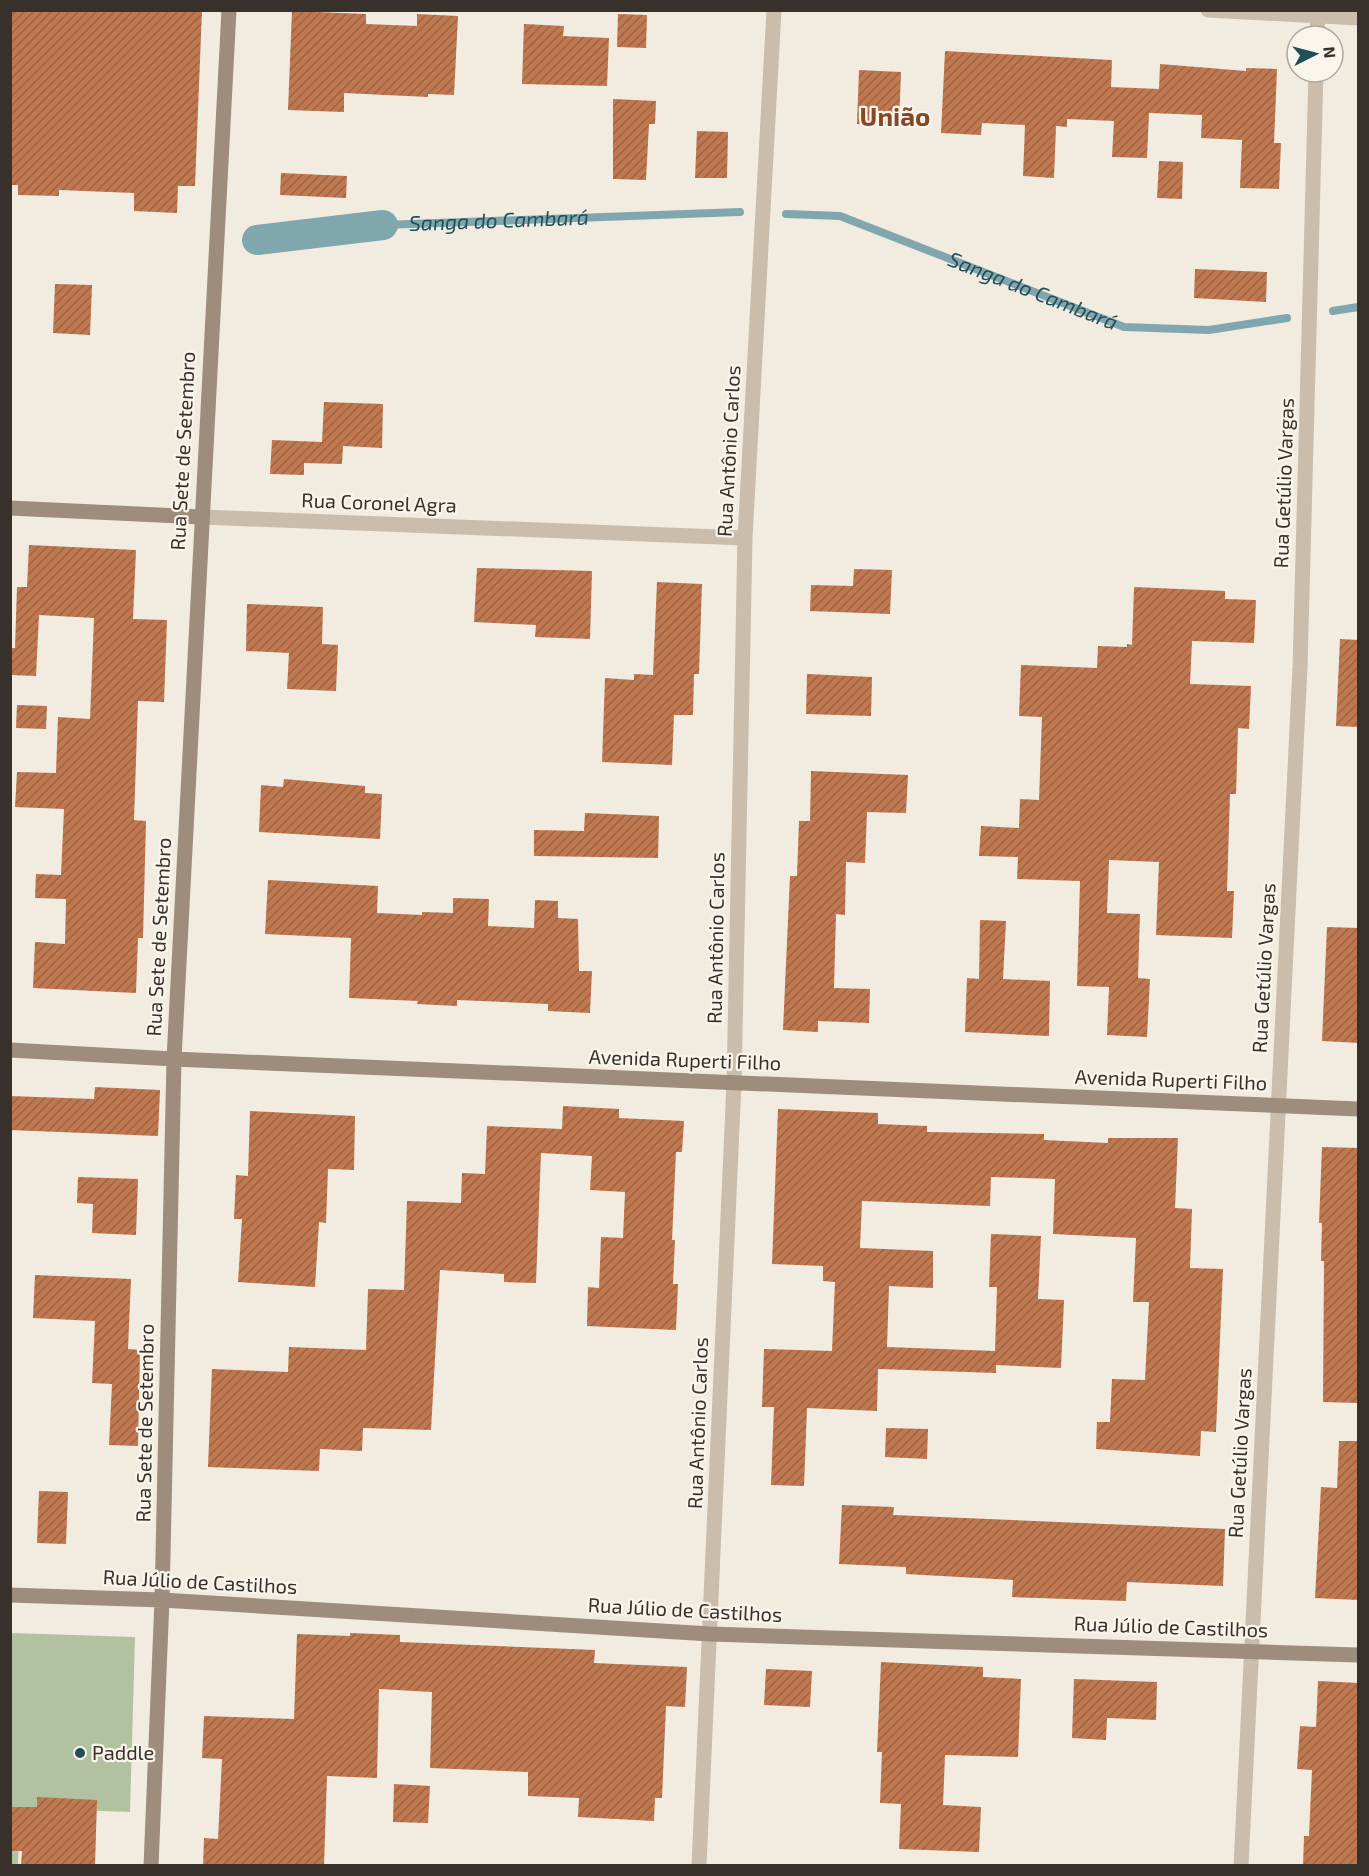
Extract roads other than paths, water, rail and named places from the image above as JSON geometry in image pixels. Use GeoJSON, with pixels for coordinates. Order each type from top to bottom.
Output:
{"type":"FeatureCollection","features":[{"type":"Feature","properties":{"kind":"street","name":"Rua Sete de Setembro"},"geometry":{"type":"LineString","coordinates":[[151,1866],[162,1600],[174,1059],[229,10]]}},
{"type":"Feature","properties":{"kind":"street","name":"Rua Antônio Carlos"},"geometry":{"type":"LineString","coordinates":[[699,1866],[734,1083],[745,538],[774,10]]}},
{"type":"Feature","properties":{"kind":"street"},"geometry":{"type":"LineString","coordinates":[[1208,10],[1318,13],[1359,18]]}},
{"type":"Feature","properties":{"kind":"street","name":"Rua Getúlio Vargas"},"geometry":{"type":"LineString","coordinates":[[1241,1866],[1300,656],[1316,84]]}},
{"type":"Feature","properties":{"kind":"street","name":"Rua Coronel Agra"},"geometry":{"type":"LineString","coordinates":[[10,508],[745,538]]}},
{"type":"Feature","properties":{"kind":"street","name":"Avenida Ruperti Filho"},"geometry":{"type":"LineString","coordinates":[[10,1050],[174,1059],[1359,1109]]}},
{"type":"Feature","properties":{"kind":"street","name":"Rua Júlio de Castilhos"},"geometry":{"type":"LineString","coordinates":[[10,1595],[162,1600],[710,1634],[1359,1655]]}},
{"type":"Feature","properties":{"kind":"waterway","name":"Sanga do Cambará"},"geometry":{"type":"LineString","coordinates":[[383,225],[740,212]]}},
{"type":"Feature","properties":{"kind":"waterway","name":"Sanga do Cambará"},"geometry":{"type":"LineString","coordinates":[[786,214],[840,216],[1124,327],[1209,330],[1287,318]]}},
{"type":"Feature","properties":{"kind":"waterway","name":"Sanga do Cambará"},"geometry":{"type":"LineString","coordinates":[[257,240],[383,225]]}},
{"type":"Feature","properties":{"kind":"waterway","name":"Sanga do Cambará"},"geometry":{"type":"LineString","coordinates":[[1333,311],[1358,307]]}},
{"type":"Feature","properties":{"kind":"place","name":"Paddle"},"geometry":{"type":"Point","coordinates":[80,1753]}},
{"type":"Feature","properties":{"kind":"district","name":"União"},"geometry":{"type":"Point","coordinates":[895,117]}}]}
